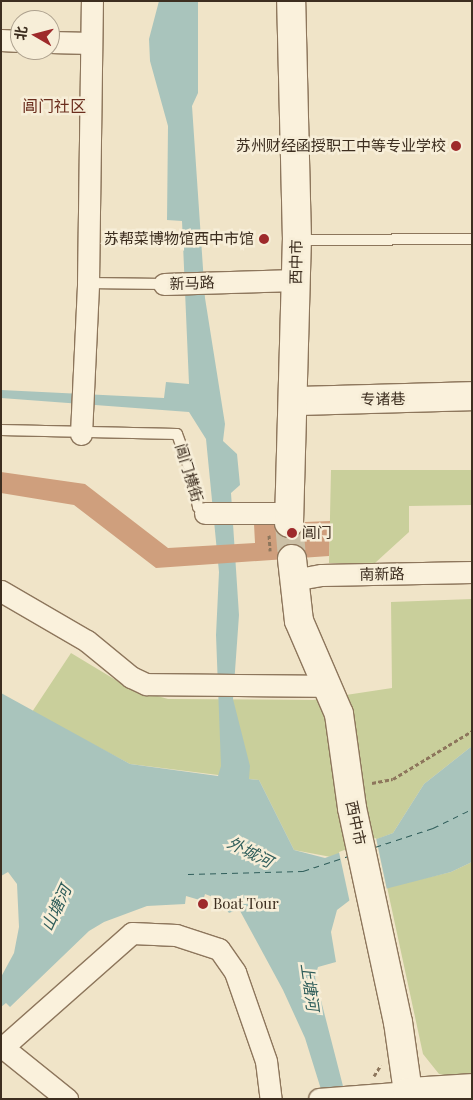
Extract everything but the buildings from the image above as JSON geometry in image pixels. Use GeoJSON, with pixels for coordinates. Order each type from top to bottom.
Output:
{"type":"FeatureCollection","features":[{"type":"Feature","properties":{"kind":"main road","name":"西中市"},"geometry":{"type":"LineString","coordinates":[[289,518],[295,401],[297,240],[291,1]]}},
{"type":"Feature","properties":{"kind":"main road","name":"专诸巷"},"geometry":{"type":"LineString","coordinates":[[295,401],[472,396]]}},
{"type":"Feature","properties":{"kind":"main road","name":"西中市"},"geometry":{"type":"LineString","coordinates":[[292,569],[299,621],[329,686],[339,714],[352,808],[376,910],[408,1095]]}},
{"type":"Feature","properties":{"kind":"main road"},"geometry":{"type":"LineString","coordinates":[[408,1095],[472,1088]]}},
{"type":"Feature","properties":{"kind":"street"},"geometry":{"type":"LineString","coordinates":[[81,434],[88,283],[92,1]]}},
{"type":"Feature","properties":{"kind":"street"},"geometry":{"type":"LineString","coordinates":[[60,42],[91,43]]}},
{"type":"Feature","properties":{"kind":"street","name":"新马路"},"geometry":{"type":"LineString","coordinates":[[164,284],[296,280]]}},
{"type":"Feature","properties":{"kind":"street","name":"阊门横街"},"geometry":{"type":"LineString","coordinates":[[205,512],[289,518]]}},
{"type":"Feature","properties":{"kind":"street","name":"南新路"},"geometry":{"type":"LineString","coordinates":[[292,569],[322,575],[472,572]]}},
{"type":"Feature","properties":{"kind":"street"},"geometry":{"type":"LineString","coordinates":[[1,591],[87,641],[138,680],[160,687],[329,686]]}},
{"type":"Feature","properties":{"kind":"street"},"geometry":{"type":"LineString","coordinates":[[67,1099],[2,1046],[132,933],[176,935],[219,949],[235,972],[266,1061],[272,1099]]}},
{"type":"Feature","properties":{"kind":"street"},"geometry":{"type":"LineString","coordinates":[[319,1099],[368,1093],[408,1095]]}},
{"type":"Feature","properties":{"kind":"lane"},"geometry":{"type":"LineString","coordinates":[[297,240],[472,239]]}},
{"type":"Feature","properties":{"kind":"lane","name":"新马路"},"geometry":{"type":"LineString","coordinates":[[88,283],[164,284]]}},
{"type":"Feature","properties":{"kind":"lane","name":"阊门横街"},"geometry":{"type":"LineString","coordinates":[[1,430],[81,434],[177,434],[190,469],[198,506],[205,512]]}},
{"type":"Feature","properties":{"kind":"path"},"geometry":{"type":"LineString","coordinates":[[372,784],[393,778],[472,731]]}},
{"type":"Feature","properties":{"kind":"green space"},"geometry":{"type":"Polygon","coordinates":[[[331,470],[472,470],[472,505],[409,506],[409,532],[375,563],[329,563],[331,470]]]}},
{"type":"Feature","properties":{"kind":"green space"},"geometry":{"type":"Polygon","coordinates":[[[472,599],[472,746],[424,784],[393,833],[331,857],[294,850],[259,780],[130,764],[32,712],[71,653],[129,688],[168,699],[313,700],[392,688],[391,602],[472,599]]]}},
{"type":"Feature","properties":{"kind":"green space"},"geometry":{"type":"Polygon","coordinates":[[[472,862],[472,1078],[439,1074],[423,1054],[387,887],[451,872],[472,862]]]}},
{"type":"Feature","properties":{"kind":"water"},"geometry":{"type":"Polygon","coordinates":[[[159,1],[198,1],[198,93],[192,106],[205,298],[225,424],[223,441],[237,454],[240,485],[231,493],[239,615],[233,699],[250,766],[249,779],[259,780],[294,850],[325,858],[393,833],[424,784],[472,746],[472,862],[451,872],[354,897],[337,910],[331,932],[336,962],[318,967],[315,977],[344,1090],[324,1099],[305,1038],[283,990],[239,909],[229,913],[218,899],[205,894],[203,901],[186,896],[185,904],[147,906],[104,922],[89,931],[10,1007],[6,1003],[1,1007],[1,977],[14,953],[19,927],[17,884],[8,872],[1,876],[1,693],[130,764],[218,776],[221,766],[216,635],[219,572],[206,439],[189,412],[1,398],[1,390],[164,398],[166,382],[189,384],[182,221],[167,220],[168,126],[150,61],[149,39],[159,1]]]}},
{"type":"Feature","properties":{"kind":"pier"},"geometry":{"type":"Polygon","coordinates":[[[376,838],[387,890],[350,903],[339,852],[376,838]]]}},
{"type":"Feature","properties":{"kind":"ferry route"},"geometry":{"type":"LineString","coordinates":[[375,847],[433,828],[472,809]]}},
{"type":"Feature","properties":{"kind":"ferry route"},"geometry":{"type":"LineString","coordinates":[[188,874],[303,871],[348,856]]}},
{"type":"Feature","properties":{"kind":"tunnel"},"geometry":{"type":"LineString","coordinates":[[289,523],[292,559]]}},
{"type":"Feature","properties":{"kind":"place","name":"苏州财经函授职工中等专业学校"},"geometry":{"type":"Point","coordinates":[456,146]}},
{"type":"Feature","properties":{"kind":"place","name":"苏帮菜博物馆西中市馆"},"geometry":{"type":"Point","coordinates":[264,239]}},
{"type":"Feature","properties":{"kind":"place","name":"阊门"},"geometry":{"type":"Point","coordinates":[292,533]}},
{"type":"Feature","properties":{"kind":"place","name":"Boat Tour"},"geometry":{"type":"Point","coordinates":[203,904]}},
{"type":"Feature","properties":{"kind":"district","name":"阊门社区"},"geometry":{"type":"Point","coordinates":[54,106]}},
{"type":"Feature","properties":{"kind":"water label","name":"外城河"},"geometry":{"type":"Point","coordinates":[250,852]}},
{"type":"Feature","properties":{"kind":"water label","name":"山塘河"},"geometry":{"type":"Point","coordinates":[56,908]}},
{"type":"Feature","properties":{"kind":"water label","name":"上塘河"},"geometry":{"type":"Point","coordinates":[310,987]}}]}
